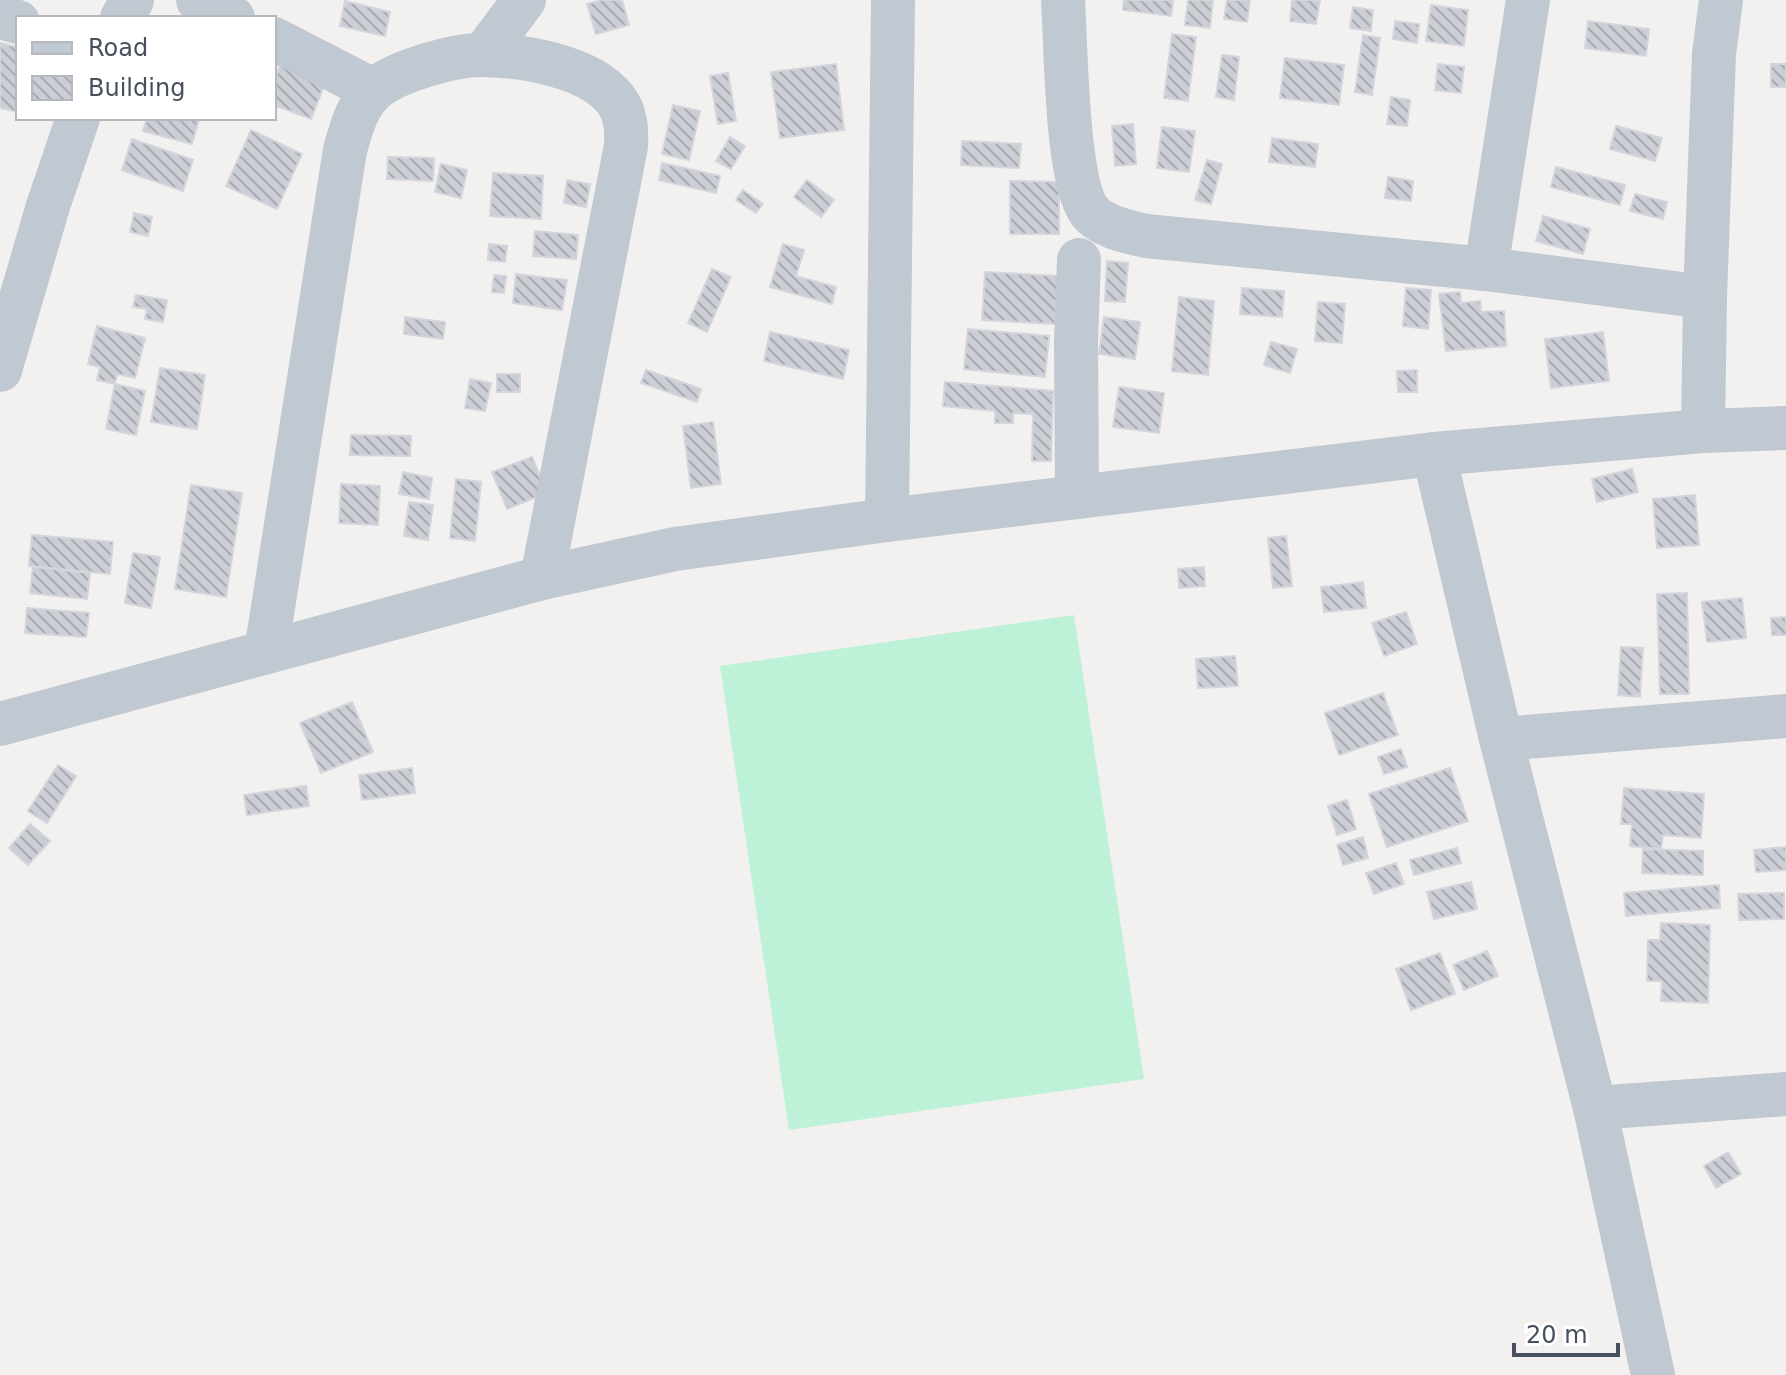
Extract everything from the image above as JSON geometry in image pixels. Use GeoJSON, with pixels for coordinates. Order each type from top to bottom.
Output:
{"type":"FeatureCollection","features":[{"type":"Feature","properties":{"kind":"street"},"geometry":{"type":"LineString","coordinates":[[198,0],[229,16]]}},
{"type":"Feature","properties":{"kind":"street"},"geometry":{"type":"LineString","coordinates":[[483,55],[524,0]]}},
{"type":"Feature","properties":{"kind":"street"},"geometry":{"type":"LineString","coordinates":[[887,520],[893,0]]}},
{"type":"Feature","properties":{"kind":"street"},"geometry":{"type":"LineString","coordinates":[[1063,0],[1075,175],[1082,198],[1094,216],[1117,227],[1146,236],[1486,269],[1705,297]]}},
{"type":"Feature","properties":{"kind":"street"},"geometry":{"type":"LineString","coordinates":[[1486,269],[1528,0]]}},
{"type":"Feature","properties":{"kind":"street"},"geometry":{"type":"LineString","coordinates":[[1703,431],[1714,54],[1721,0]]}},
{"type":"Feature","properties":{"kind":"street"},"geometry":{"type":"LineString","coordinates":[[276,40],[373,90]]}},
{"type":"Feature","properties":{"kind":"street"},"geometry":{"type":"LineString","coordinates":[[266,652],[345,150],[355,118],[373,90],[394,77],[454,58],[483,55],[571,69],[617,100],[625,118],[627,133],[542,578]]}},
{"type":"Feature","properties":{"kind":"street"},"geometry":{"type":"LineString","coordinates":[[0,370],[48,206],[77,120]]}},
{"type":"Feature","properties":{"kind":"street"},"geometry":{"type":"LineString","coordinates":[[1077,497],[1079,260]]}},
{"type":"Feature","properties":{"kind":"street"},"geometry":{"type":"LineString","coordinates":[[0,724],[542,578],[675,549],[887,520],[1434,454],[1703,431],[1786,428]]}},
{"type":"Feature","properties":{"kind":"street"},"geometry":{"type":"LineString","coordinates":[[1434,454],[1501,739],[1595,1108],[1647,1373]]}},
{"type":"Feature","properties":{"kind":"street"},"geometry":{"type":"LineString","coordinates":[[1501,739],[1786,716]]}},
{"type":"Feature","properties":{"kind":"street"},"geometry":{"type":"LineString","coordinates":[[1595,1108],[1786,1094]]}},
{"type":"Feature","properties":{"kind":"green space"},"geometry":{"type":"Polygon","coordinates":[[[1074,615],[1144,1079],[789,1130],[720,666],[1074,615]]]}},
{"type":"Feature","properties":{"kind":"building"},"geometry":{"type":"Polygon","coordinates":[[[622,0],[629,25],[596,34],[587,4],[622,0]]]}},
{"type":"Feature","properties":{"kind":"building"},"geometry":{"type":"Polygon","coordinates":[[[1124,0],[1173,0],[1171,16],[1123,10],[1124,0]]]}},
{"type":"Feature","properties":{"kind":"building"},"geometry":{"type":"Polygon","coordinates":[[[1188,0],[1213,0],[1210,28],[1185,25],[1188,0]]]}},
{"type":"Feature","properties":{"kind":"building"},"geometry":{"type":"Polygon","coordinates":[[[1227,0],[1250,0],[1247,22],[1224,19],[1227,0]]]}},
{"type":"Feature","properties":{"kind":"building"},"geometry":{"type":"Polygon","coordinates":[[[1292,0],[1320,0],[1316,24],[1290,21],[1292,0]]]}},
{"type":"Feature","properties":{"kind":"building"},"geometry":{"type":"Polygon","coordinates":[[[345,1],[390,12],[385,36],[340,26],[345,1]]]}},
{"type":"Feature","properties":{"kind":"building"},"geometry":{"type":"Polygon","coordinates":[[[1431,5],[1468,10],[1464,46],[1426,41],[1431,5]]]}},
{"type":"Feature","properties":{"kind":"building"},"geometry":{"type":"Polygon","coordinates":[[[1353,7],[1373,10],[1371,31],[1350,28],[1353,7]]]}},
{"type":"Feature","properties":{"kind":"building"},"geometry":{"type":"Polygon","coordinates":[[[1395,21],[1419,24],[1417,43],[1393,39],[1395,21]]]}},
{"type":"Feature","properties":{"kind":"building"},"geometry":{"type":"Polygon","coordinates":[[[1588,21],[1649,29],[1646,56],[1585,48],[1588,21]]]}},
{"type":"Feature","properties":{"kind":"building"},"geometry":{"type":"Polygon","coordinates":[[[1172,34],[1196,37],[1188,101],[1164,98],[1172,34]]]}},
{"type":"Feature","properties":{"kind":"building"},"geometry":{"type":"Polygon","coordinates":[[[1363,35],[1380,38],[1372,95],[1355,92],[1363,35]]]}},
{"type":"Feature","properties":{"kind":"building"},"geometry":{"type":"Polygon","coordinates":[[[0,43],[16,47],[16,112],[0,108],[0,43]]]}},
{"type":"Feature","properties":{"kind":"building"},"geometry":{"type":"Polygon","coordinates":[[[1222,55],[1239,57],[1234,100],[1216,97],[1222,55]]]}},
{"type":"Feature","properties":{"kind":"building"},"geometry":{"type":"Polygon","coordinates":[[[1285,58],[1344,65],[1339,105],[1280,98],[1285,58]]]}},
{"type":"Feature","properties":{"kind":"building"},"geometry":{"type":"Polygon","coordinates":[[[282,61],[327,78],[311,119],[276,106],[276,76],[282,61]]]}},
{"type":"Feature","properties":{"kind":"building"},"geometry":{"type":"Polygon","coordinates":[[[836,64],[844,130],[780,138],[771,72],[836,64]]]}},
{"type":"Feature","properties":{"kind":"building"},"geometry":{"type":"Polygon","coordinates":[[[1438,64],[1464,67],[1461,93],[1435,90],[1438,64]]]}},
{"type":"Feature","properties":{"kind":"building"},"geometry":{"type":"Polygon","coordinates":[[[1771,64],[1786,64],[1786,87],[1771,87],[1771,64]]]}},
{"type":"Feature","properties":{"kind":"building"},"geometry":{"type":"Polygon","coordinates":[[[728,73],[736,121],[718,124],[710,76],[728,73]]]}},
{"type":"Feature","properties":{"kind":"building"},"geometry":{"type":"Polygon","coordinates":[[[1391,97],[1410,100],[1407,126],[1387,124],[1391,97]]]}},
{"type":"Feature","properties":{"kind":"building"},"geometry":{"type":"Polygon","coordinates":[[[673,105],[700,111],[689,160],[662,154],[673,105]]]}},
{"type":"Feature","properties":{"kind":"building"},"geometry":{"type":"Polygon","coordinates":[[[146,120],[199,120],[192,144],[143,131],[146,120]]]}},
{"type":"Feature","properties":{"kind":"building"},"geometry":{"type":"Polygon","coordinates":[[[1133,124],[1136,164],[1115,166],[1112,126],[1133,124]]]}},
{"type":"Feature","properties":{"kind":"building"},"geometry":{"type":"Polygon","coordinates":[[[1616,126],[1662,138],[1655,161],[1610,149],[1616,126]]]}},
{"type":"Feature","properties":{"kind":"building"},"geometry":{"type":"Polygon","coordinates":[[[1162,127],[1195,131],[1189,172],[1157,168],[1162,127]]]}},
{"type":"Feature","properties":{"kind":"building"},"geometry":{"type":"Polygon","coordinates":[[[251,130],[302,154],[277,209],[226,186],[251,130]]]}},
{"type":"Feature","properties":{"kind":"building"},"geometry":{"type":"Polygon","coordinates":[[[730,137],[745,146],[731,169],[716,161],[730,137]]]}},
{"type":"Feature","properties":{"kind":"building"},"geometry":{"type":"Polygon","coordinates":[[[1272,138],[1318,144],[1315,167],[1269,162],[1272,138]]]}},
{"type":"Feature","properties":{"kind":"building"},"geometry":{"type":"Polygon","coordinates":[[[132,139],[193,160],[183,191],[122,170],[132,139]]]}},
{"type":"Feature","properties":{"kind":"building"},"geometry":{"type":"Polygon","coordinates":[[[962,141],[1021,144],[1019,168],[961,165],[962,141]]]}},
{"type":"Feature","properties":{"kind":"building"},"geometry":{"type":"Polygon","coordinates":[[[388,157],[434,158],[433,181],[387,179],[388,157]]]}},
{"type":"Feature","properties":{"kind":"building"},"geometry":{"type":"Polygon","coordinates":[[[1207,160],[1222,164],[1211,204],[1195,200],[1207,160]]]}},
{"type":"Feature","properties":{"kind":"building"},"geometry":{"type":"Polygon","coordinates":[[[662,163],[720,176],[716,193],[659,180],[662,163]]]}},
{"type":"Feature","properties":{"kind":"building"},"geometry":{"type":"Polygon","coordinates":[[[441,164],[467,170],[461,198],[435,192],[441,164]]]}},
{"type":"Feature","properties":{"kind":"building"},"geometry":{"type":"Polygon","coordinates":[[[1556,167],[1625,185],[1620,205],[1551,187],[1556,167]]]}},
{"type":"Feature","properties":{"kind":"building"},"geometry":{"type":"Polygon","coordinates":[[[493,173],[543,176],[541,219],[490,216],[493,173]]]}},
{"type":"Feature","properties":{"kind":"building"},"geometry":{"type":"Polygon","coordinates":[[[1388,177],[1413,181],[1411,201],[1385,198],[1388,177]]]}},
{"type":"Feature","properties":{"kind":"building"},"geometry":{"type":"Polygon","coordinates":[[[567,180],[590,184],[586,207],[564,203],[567,180]]]}},
{"type":"Feature","properties":{"kind":"building"},"geometry":{"type":"Polygon","coordinates":[[[807,180],[834,200],[821,217],[794,197],[807,180]]]}},
{"type":"Feature","properties":{"kind":"building"},"geometry":{"type":"Polygon","coordinates":[[[1010,181],[1059,182],[1059,234],[1010,234],[1010,181]]]}},
{"type":"Feature","properties":{"kind":"building"},"geometry":{"type":"Polygon","coordinates":[[[743,190],[763,204],[756,213],[736,200],[743,190]]]}},
{"type":"Feature","properties":{"kind":"building"},"geometry":{"type":"Polygon","coordinates":[[[1635,194],[1667,202],[1663,219],[1630,211],[1635,194]]]}},
{"type":"Feature","properties":{"kind":"building"},"geometry":{"type":"Polygon","coordinates":[[[134,213],[152,217],[148,236],[130,232],[134,213]]]}},
{"type":"Feature","properties":{"kind":"building"},"geometry":{"type":"Polygon","coordinates":[[[1543,216],[1590,229],[1583,254],[1536,241],[1543,216]]]}},
{"type":"Feature","properties":{"kind":"building"},"geometry":{"type":"Polygon","coordinates":[[[535,231],[578,235],[576,259],[533,256],[535,231]]]}},
{"type":"Feature","properties":{"kind":"building"},"geometry":{"type":"Polygon","coordinates":[[[489,244],[507,246],[505,262],[488,260],[489,244]]]}},
{"type":"Feature","properties":{"kind":"building"},"geometry":{"type":"Polygon","coordinates":[[[783,244],[804,250],[796,276],[836,287],[832,304],[770,287],[783,244]]]}},
{"type":"Feature","properties":{"kind":"building"},"geometry":{"type":"Polygon","coordinates":[[[1107,261],[1128,263],[1125,302],[1105,301],[1107,261]]]}},
{"type":"Feature","properties":{"kind":"building"},"geometry":{"type":"Polygon","coordinates":[[[712,269],[731,277],[707,332],[688,323],[712,269]]]}},
{"type":"Feature","properties":{"kind":"building"},"geometry":{"type":"Polygon","coordinates":[[[985,272],[1058,276],[1055,324],[982,320],[985,272]]]}},
{"type":"Feature","properties":{"kind":"building"},"geometry":{"type":"Polygon","coordinates":[[[516,274],[567,280],[562,310],[513,303],[516,274]]]}},
{"type":"Feature","properties":{"kind":"building"},"geometry":{"type":"Polygon","coordinates":[[[494,275],[506,276],[504,293],[492,292],[494,275]]]}},
{"type":"Feature","properties":{"kind":"building"},"geometry":{"type":"Polygon","coordinates":[[[1242,288],[1284,291],[1282,317],[1240,314],[1242,288]]]}},
{"type":"Feature","properties":{"kind":"building"},"geometry":{"type":"Polygon","coordinates":[[[1406,288],[1431,290],[1428,329],[1403,326],[1406,288]]]}},
{"type":"Feature","properties":{"kind":"building"},"geometry":{"type":"Polygon","coordinates":[[[1460,292],[1461,303],[1480,301],[1481,312],[1504,311],[1506,346],[1446,351],[1439,294],[1460,292]]]}},
{"type":"Feature","properties":{"kind":"building"},"geometry":{"type":"Polygon","coordinates":[[[136,295],[167,300],[163,322],[145,319],[147,309],[133,307],[136,295]]]}},
{"type":"Feature","properties":{"kind":"building"},"geometry":{"type":"Polygon","coordinates":[[[1179,297],[1214,301],[1208,375],[1172,371],[1179,297]]]}},
{"type":"Feature","properties":{"kind":"building"},"geometry":{"type":"Polygon","coordinates":[[[1318,302],[1345,304],[1342,343],[1315,341],[1318,302]]]}},
{"type":"Feature","properties":{"kind":"building"},"geometry":{"type":"Polygon","coordinates":[[[405,317],[445,322],[443,339],[404,334],[405,317]]]}},
{"type":"Feature","properties":{"kind":"building"},"geometry":{"type":"Polygon","coordinates":[[[1104,317],[1140,322],[1135,359],[1099,354],[1104,317]]]}},
{"type":"Feature","properties":{"kind":"building"},"geometry":{"type":"Polygon","coordinates":[[[97,326],[145,338],[135,378],[117,374],[115,384],[97,380],[100,367],[88,364],[97,326]]]}},
{"type":"Feature","properties":{"kind":"building"},"geometry":{"type":"Polygon","coordinates":[[[968,329],[1049,336],[1045,377],[964,369],[968,329]]]}},
{"type":"Feature","properties":{"kind":"building"},"geometry":{"type":"Polygon","coordinates":[[[770,332],[849,350],[843,379],[764,361],[770,332]]]}},
{"type":"Feature","properties":{"kind":"building"},"geometry":{"type":"Polygon","coordinates":[[[1603,332],[1609,381],[1551,388],[1545,339],[1603,332]]]}},
{"type":"Feature","properties":{"kind":"building"},"geometry":{"type":"Polygon","coordinates":[[[1271,342],[1297,349],[1290,373],[1264,365],[1271,342]]]}},
{"type":"Feature","properties":{"kind":"building"},"geometry":{"type":"Polygon","coordinates":[[[160,368],[205,375],[197,429],[151,422],[160,368]]]}},
{"type":"Feature","properties":{"kind":"building"},"geometry":{"type":"Polygon","coordinates":[[[646,370],[701,389],[697,402],[641,383],[646,370]]]}},
{"type":"Feature","properties":{"kind":"building"},"geometry":{"type":"Polygon","coordinates":[[[1417,370],[1417,392],[1398,392],[1397,371],[1417,370]]]}},
{"type":"Feature","properties":{"kind":"building"},"geometry":{"type":"Polygon","coordinates":[[[497,374],[520,374],[520,392],[497,392],[497,374]]]}},
{"type":"Feature","properties":{"kind":"building"},"geometry":{"type":"Polygon","coordinates":[[[470,379],[491,383],[485,411],[465,408],[470,379]]]}},
{"type":"Feature","properties":{"kind":"building"},"geometry":{"type":"Polygon","coordinates":[[[945,382],[1053,391],[1051,461],[1032,461],[1033,414],[1013,413],[1013,423],[995,423],[995,411],[943,406],[945,382]]]}},
{"type":"Feature","properties":{"kind":"building"},"geometry":{"type":"Polygon","coordinates":[[[115,384],[145,391],[136,435],[106,429],[115,384]]]}},
{"type":"Feature","properties":{"kind":"building"},"geometry":{"type":"Polygon","coordinates":[[[1119,387],[1164,393],[1159,433],[1113,427],[1119,387]]]}},
{"type":"Feature","properties":{"kind":"building"},"geometry":{"type":"Polygon","coordinates":[[[713,422],[721,484],[691,488],[683,426],[713,422]]]}},
{"type":"Feature","properties":{"kind":"building"},"geometry":{"type":"Polygon","coordinates":[[[351,435],[411,436],[410,456],[350,455],[351,435]]]}},
{"type":"Feature","properties":{"kind":"building"},"geometry":{"type":"Polygon","coordinates":[[[532,457],[547,493],[507,509],[492,472],[532,457]]]}},
{"type":"Feature","properties":{"kind":"building"},"geometry":{"type":"Polygon","coordinates":[[[1632,469],[1638,492],[1597,502],[1592,479],[1632,469]]]}},
{"type":"Feature","properties":{"kind":"building"},"geometry":{"type":"Polygon","coordinates":[[[403,472],[432,478],[429,499],[399,494],[403,472]]]}},
{"type":"Feature","properties":{"kind":"building"},"geometry":{"type":"Polygon","coordinates":[[[456,479],[481,482],[475,541],[450,538],[456,479]]]}},
{"type":"Feature","properties":{"kind":"building"},"geometry":{"type":"Polygon","coordinates":[[[341,484],[380,486],[378,525],[339,523],[341,484]]]}},
{"type":"Feature","properties":{"kind":"building"},"geometry":{"type":"Polygon","coordinates":[[[191,485],[242,493],[226,597],[175,589],[191,485]]]}},
{"type":"Feature","properties":{"kind":"building"},"geometry":{"type":"Polygon","coordinates":[[[1695,495],[1699,545],[1657,548],[1653,499],[1695,495]]]}},
{"type":"Feature","properties":{"kind":"building"},"geometry":{"type":"Polygon","coordinates":[[[409,502],[433,505],[428,540],[404,536],[409,502]]]}},
{"type":"Feature","properties":{"kind":"building"},"geometry":{"type":"Polygon","coordinates":[[[32,535],[113,542],[110,574],[29,566],[32,535]]]}},
{"type":"Feature","properties":{"kind":"building"},"geometry":{"type":"Polygon","coordinates":[[[1286,536],[1292,586],[1273,588],[1268,538],[1286,536]]]}},
{"type":"Feature","properties":{"kind":"building"},"geometry":{"type":"Polygon","coordinates":[[[133,553],[160,557],[151,608],[125,603],[133,553]]]}},
{"type":"Feature","properties":{"kind":"building"},"geometry":{"type":"Polygon","coordinates":[[[33,567],[90,573],[87,599],[30,593],[33,567]]]}},
{"type":"Feature","properties":{"kind":"building"},"geometry":{"type":"Polygon","coordinates":[[[1204,567],[1205,586],[1179,588],[1178,569],[1204,567]]]}},
{"type":"Feature","properties":{"kind":"building"},"geometry":{"type":"Polygon","coordinates":[[[1363,582],[1366,608],[1324,612],[1321,587],[1363,582]]]}},
{"type":"Feature","properties":{"kind":"building"},"geometry":{"type":"Polygon","coordinates":[[[1687,593],[1689,694],[1660,694],[1657,594],[1687,593]]]}},
{"type":"Feature","properties":{"kind":"building"},"geometry":{"type":"Polygon","coordinates":[[[1742,598],[1746,638],[1707,642],[1702,602],[1742,598]]]}},
{"type":"Feature","properties":{"kind":"building"},"geometry":{"type":"Polygon","coordinates":[[[27,608],[89,613],[86,637],[25,633],[27,608]]]}},
{"type":"Feature","properties":{"kind":"building"},"geometry":{"type":"Polygon","coordinates":[[[1406,612],[1417,644],[1384,656],[1372,623],[1406,612]]]}},
{"type":"Feature","properties":{"kind":"building"},"geometry":{"type":"Polygon","coordinates":[[[1786,617],[1786,635],[1772,635],[1771,618],[1786,617]]]}},
{"type":"Feature","properties":{"kind":"building"},"geometry":{"type":"Polygon","coordinates":[[[1621,647],[1643,648],[1640,697],[1618,695],[1621,647]]]}},
{"type":"Feature","properties":{"kind":"building"},"geometry":{"type":"Polygon","coordinates":[[[1235,656],[1238,686],[1198,688],[1196,659],[1235,656]]]}},
{"type":"Feature","properties":{"kind":"building"},"geometry":{"type":"Polygon","coordinates":[[[1383,693],[1398,735],[1339,755],[1325,713],[1383,693]]]}},
{"type":"Feature","properties":{"kind":"building"},"geometry":{"type":"Polygon","coordinates":[[[352,702],[373,752],[321,773],[300,723],[352,702]]]}},
{"type":"Feature","properties":{"kind":"building"},"geometry":{"type":"Polygon","coordinates":[[[1401,749],[1407,767],[1384,774],[1378,757],[1401,749]]]}},
{"type":"Feature","properties":{"kind":"building"},"geometry":{"type":"Polygon","coordinates":[[[58,765],[76,776],[47,823],[28,811],[58,765]]]}},
{"type":"Feature","properties":{"kind":"building"},"geometry":{"type":"Polygon","coordinates":[[[412,768],[415,793],[362,800],[359,775],[412,768]]]}},
{"type":"Feature","properties":{"kind":"building"},"geometry":{"type":"Polygon","coordinates":[[[1450,768],[1468,821],[1387,847],[1369,794],[1450,768]]]}},
{"type":"Feature","properties":{"kind":"building"},"geometry":{"type":"Polygon","coordinates":[[[306,786],[309,806],[247,815],[244,795],[306,786]]]}},
{"type":"Feature","properties":{"kind":"building"},"geometry":{"type":"Polygon","coordinates":[[[1624,788],[1704,794],[1701,838],[1663,835],[1661,849],[1630,846],[1632,824],[1621,824],[1624,788]]]}},
{"type":"Feature","properties":{"kind":"building"},"geometry":{"type":"Polygon","coordinates":[[[1347,800],[1356,829],[1337,835],[1328,806],[1347,800]]]}},
{"type":"Feature","properties":{"kind":"building"},"geometry":{"type":"Polygon","coordinates":[[[30,824],[50,841],[28,865],[9,848],[30,824]]]}},
{"type":"Feature","properties":{"kind":"building"},"geometry":{"type":"Polygon","coordinates":[[[1363,837],[1368,858],[1343,865],[1337,845],[1363,837]]]}},
{"type":"Feature","properties":{"kind":"building"},"geometry":{"type":"Polygon","coordinates":[[[1786,847],[1786,870],[1756,872],[1754,850],[1786,847]]]}},
{"type":"Feature","properties":{"kind":"building"},"geometry":{"type":"Polygon","coordinates":[[[1457,848],[1461,863],[1414,875],[1410,860],[1457,848]]]}},
{"type":"Feature","properties":{"kind":"building"},"geometry":{"type":"Polygon","coordinates":[[[1643,849],[1703,851],[1703,875],[1642,873],[1643,849]]]}},
{"type":"Feature","properties":{"kind":"building"},"geometry":{"type":"Polygon","coordinates":[[[1396,863],[1404,884],[1374,894],[1366,873],[1396,863]]]}},
{"type":"Feature","properties":{"kind":"building"},"geometry":{"type":"Polygon","coordinates":[[[1471,882],[1477,909],[1434,919],[1427,892],[1471,882]]]}},
{"type":"Feature","properties":{"kind":"building"},"geometry":{"type":"Polygon","coordinates":[[[1719,885],[1720,908],[1626,916],[1624,893],[1719,885]]]}},
{"type":"Feature","properties":{"kind":"building"},"geometry":{"type":"Polygon","coordinates":[[[1784,893],[1784,919],[1739,920],[1738,894],[1784,893]]]}},
{"type":"Feature","properties":{"kind":"building"},"geometry":{"type":"Polygon","coordinates":[[[1661,923],[1710,925],[1708,1003],[1661,1001],[1662,981],[1647,981],[1648,940],[1660,940],[1661,923]]]}},
{"type":"Feature","properties":{"kind":"building"},"geometry":{"type":"Polygon","coordinates":[[[1487,951],[1498,976],[1464,990],[1453,965],[1487,951]]]}},
{"type":"Feature","properties":{"kind":"building"},"geometry":{"type":"Polygon","coordinates":[[[1440,953],[1455,994],[1411,1010],[1396,969],[1440,953]]]}},
{"type":"Feature","properties":{"kind":"building"},"geometry":{"type":"Polygon","coordinates":[[[1728,1152],[1741,1174],[1716,1188],[1704,1166],[1728,1152]]]}}]}
